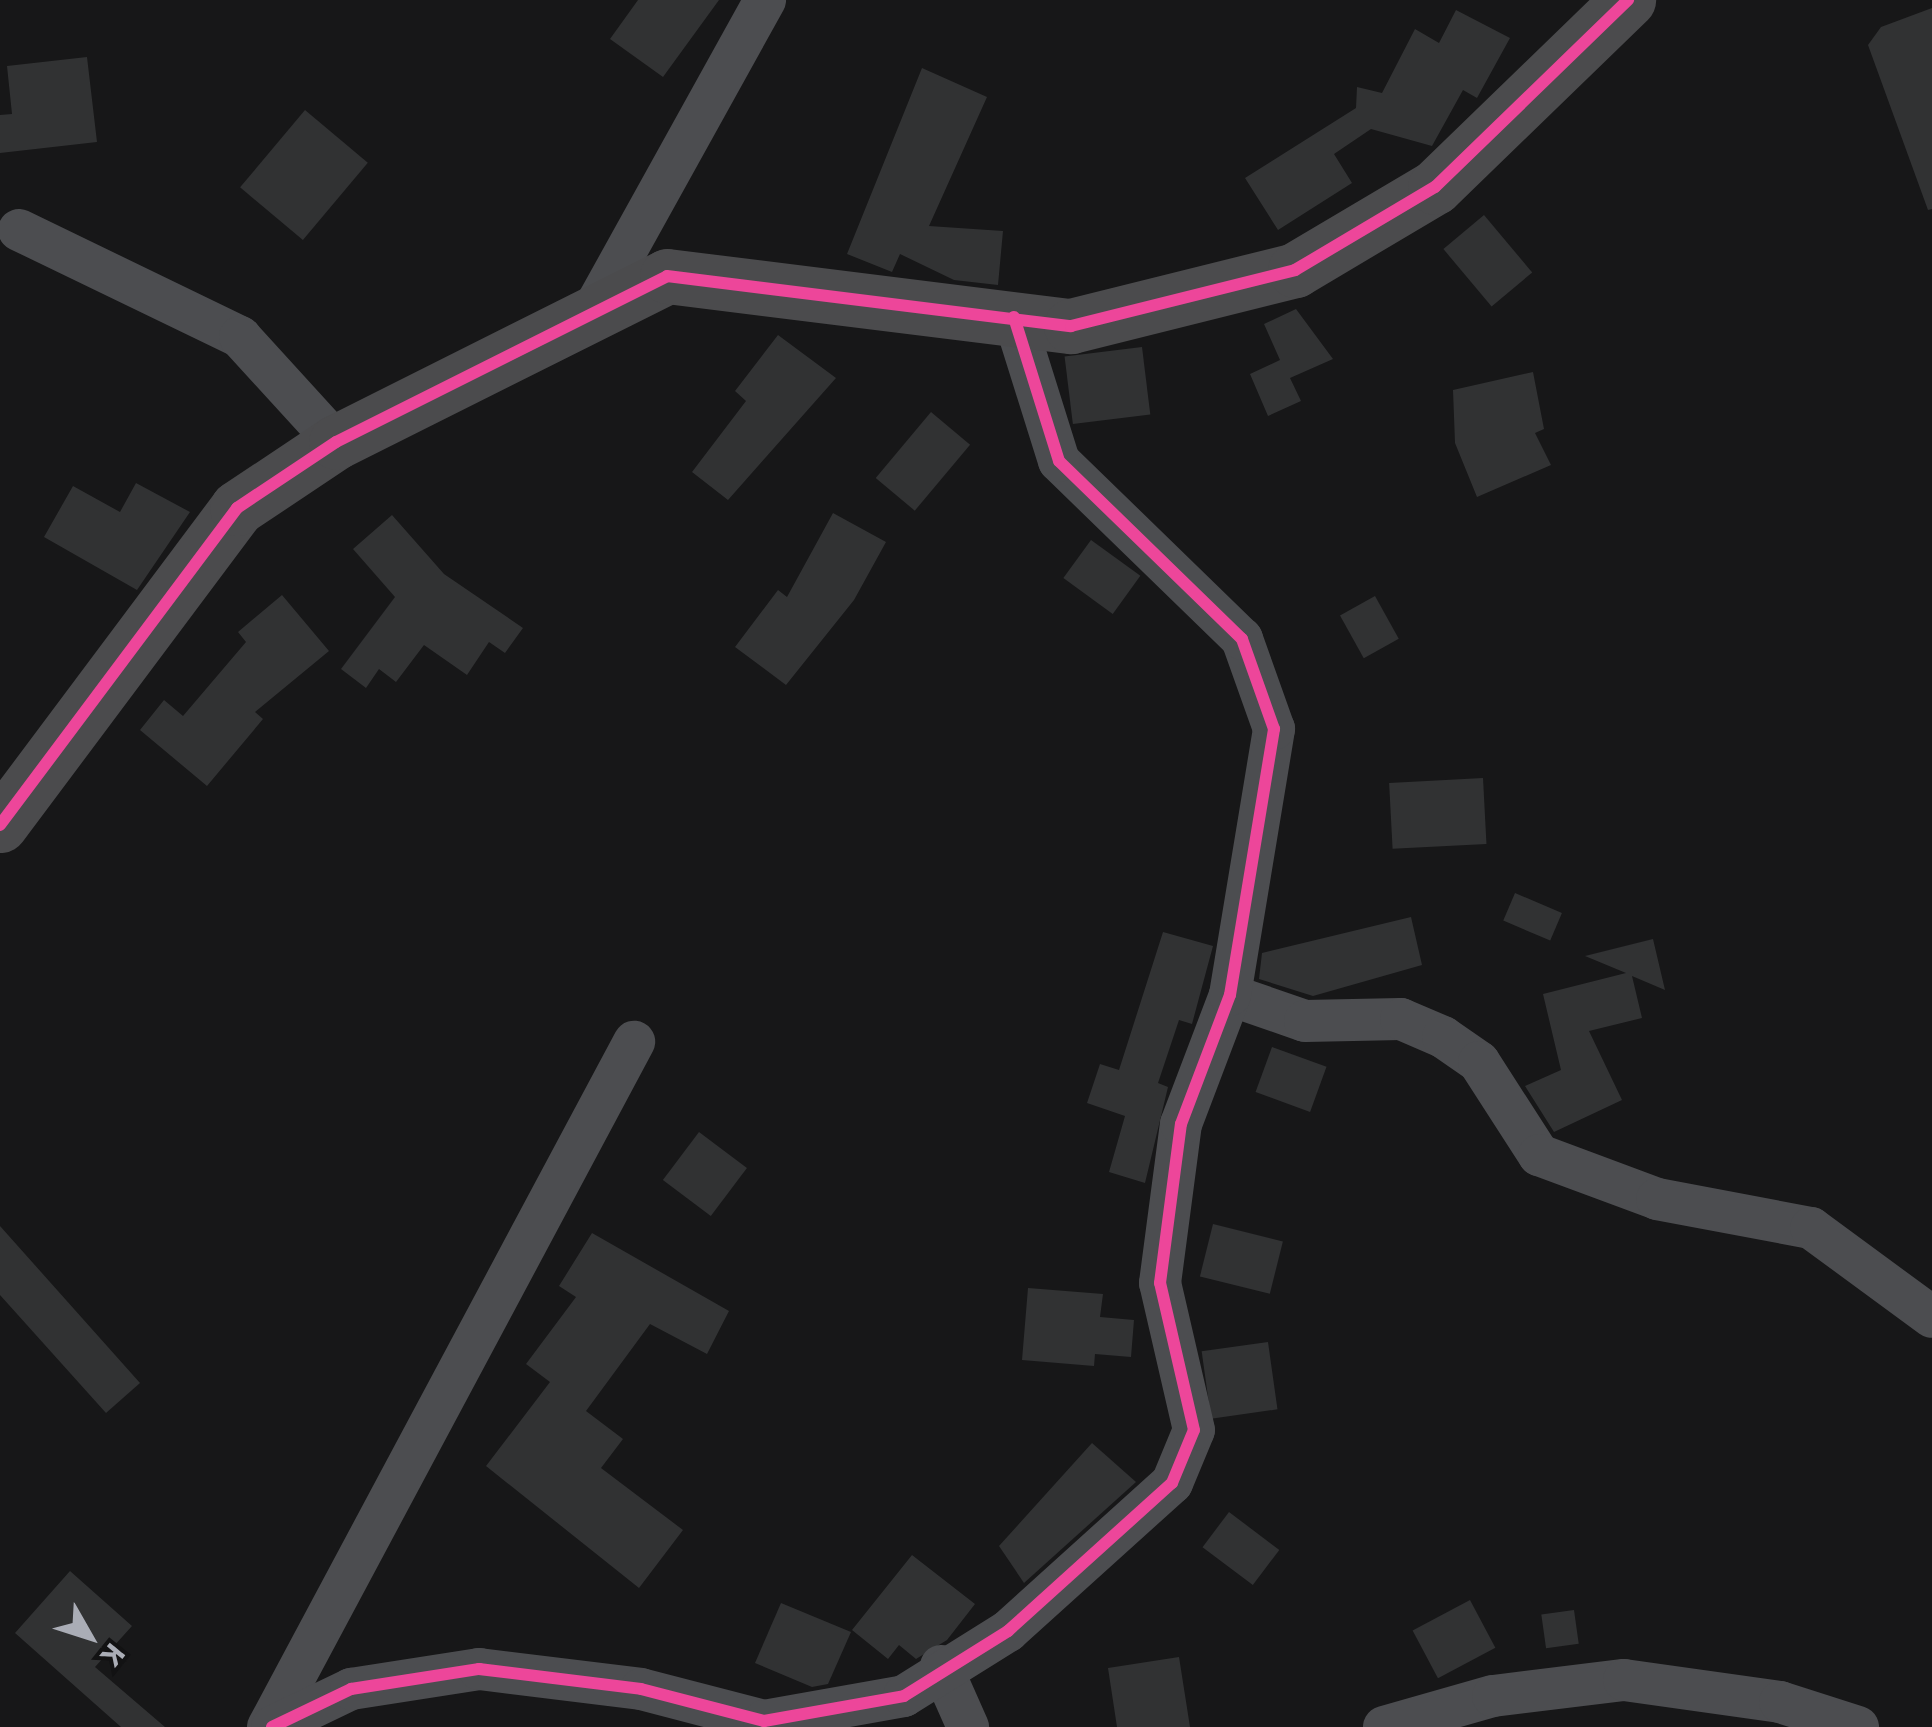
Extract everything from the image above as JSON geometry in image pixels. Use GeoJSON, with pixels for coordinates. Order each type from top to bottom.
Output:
{"type":"FeatureCollection","features":[{"type":"Feature","properties":{"kind":"street"},"geometry":{"type":"LineString","coordinates":[[591,314],[765,0]]}},
{"type":"Feature","properties":{"kind":"street"},"geometry":{"type":"LineString","coordinates":[[0,825],[238,508],[336,442],[668,276],[1071,326],[1295,270],[1436,187],[1628,0]]}},
{"type":"Feature","properties":{"kind":"street"},"geometry":{"type":"LineString","coordinates":[[19,230],[240,337],[336,442]]}},
{"type":"Feature","properties":{"kind":"street"},"geometry":{"type":"LineString","coordinates":[[270,1727],[351,1689],[478,1669],[642,1689],[766,1724],[904,1696],[941,1666],[1008,1630],[1172,1484],[1194,1430],[1160,1283],[1181,1124],[1230,995],[1274,729],[1242,639],[1059,461],[1014,317]]}},
{"type":"Feature","properties":{"kind":"street"},"geometry":{"type":"LineString","coordinates":[[1230,995],[1306,1021],[1401,1019],[1443,1037],[1479,1062],[1539,1155],[1657,1199],[1811,1228],[1932,1317]]}},
{"type":"Feature","properties":{"kind":"street"},"geometry":{"type":"LineString","coordinates":[[270,1727],[634,1042]]}},
{"type":"Feature","properties":{"kind":"street"},"geometry":{"type":"LineString","coordinates":[[941,1666],[968,1727]]}},
{"type":"Feature","properties":{"kind":"street"},"geometry":{"type":"LineString","coordinates":[[1384,1727],[1493,1696],[1624,1680],[1780,1702],[1858,1727]]}},
{"type":"Feature","properties":{"kind":"building"},"geometry":{"type":"Polygon","coordinates":[[[638,0],[719,0],[663,77],[610,39],[638,0]]]}},
{"type":"Feature","properties":{"kind":"building"},"geometry":{"type":"Polygon","coordinates":[[[1932,8],[1932,209],[1928,210],[1868,45],[1881,27],[1932,8]]]}},
{"type":"Feature","properties":{"kind":"building"},"geometry":{"type":"Polygon","coordinates":[[[1456,10],[1510,38],[1477,98],[1463,90],[1432,146],[1371,129],[1334,154],[1352,183],[1278,230],[1245,178],[1356,108],[1357,87],[1382,93],[1415,29],[1439,43],[1456,10]]]}},
{"type":"Feature","properties":{"kind":"building"},"geometry":{"type":"Polygon","coordinates":[[[87,57],[97,142],[0,153],[0,115],[12,114],[7,66],[87,57]]]}},
{"type":"Feature","properties":{"kind":"building"},"geometry":{"type":"Polygon","coordinates":[[[922,68],[987,97],[929,226],[1003,231],[998,285],[954,280],[900,254],[892,272],[847,254],[922,68]]]}},
{"type":"Feature","properties":{"kind":"building"},"geometry":{"type":"Polygon","coordinates":[[[305,110],[368,163],[303,240],[240,187],[305,110]]]}},
{"type":"Feature","properties":{"kind":"building"},"geometry":{"type":"Polygon","coordinates":[[[1484,215],[1532,272],[1492,307],[1443,249],[1484,215]]]}},
{"type":"Feature","properties":{"kind":"building"},"geometry":{"type":"Polygon","coordinates":[[[1296,309],[1333,359],[1290,378],[1301,401],[1268,416],[1250,374],[1280,360],[1264,324],[1296,309]]]}},
{"type":"Feature","properties":{"kind":"building"},"geometry":{"type":"Polygon","coordinates":[[[778,335],[836,378],[728,500],[692,472],[746,401],[735,391],[778,335]]]}},
{"type":"Feature","properties":{"kind":"building"},"geometry":{"type":"Polygon","coordinates":[[[1142,347],[1150,414],[1073,424],[1065,357],[1142,347]]]}},
{"type":"Feature","properties":{"kind":"building"},"geometry":{"type":"Polygon","coordinates":[[[1533,372],[1544,429],[1535,433],[1551,465],[1477,497],[1455,443],[1453,390],[1533,372]]]}},
{"type":"Feature","properties":{"kind":"building"},"geometry":{"type":"Polygon","coordinates":[[[931,412],[970,445],[915,511],[876,478],[931,412]]]}},
{"type":"Feature","properties":{"kind":"building"},"geometry":{"type":"Polygon","coordinates":[[[136,483],[190,512],[137,590],[44,537],[73,486],[120,512],[136,483]]]}},
{"type":"Feature","properties":{"kind":"building"},"geometry":{"type":"Polygon","coordinates":[[[833,513],[886,542],[854,600],[786,685],[735,647],[778,590],[787,597],[833,513]]]}},
{"type":"Feature","properties":{"kind":"building"},"geometry":{"type":"Polygon","coordinates":[[[392,515],[444,574],[523,628],[505,653],[489,642],[467,675],[424,645],[396,682],[379,669],[366,688],[341,669],[395,597],[353,549],[392,515]]]}},
{"type":"Feature","properties":{"kind":"building"},"geometry":{"type":"Polygon","coordinates":[[[1091,540],[1140,576],[1113,614],[1063,578],[1091,540]]]}},
{"type":"Feature","properties":{"kind":"building"},"geometry":{"type":"Polygon","coordinates":[[[282,595],[329,651],[255,712],[263,719],[207,786],[140,730],[164,700],[183,716],[246,642],[238,632],[282,595]]]}},
{"type":"Feature","properties":{"kind":"building"},"geometry":{"type":"Polygon","coordinates":[[[1375,596],[1399,639],[1364,658],[1340,615],[1375,596]]]}},
{"type":"Feature","properties":{"kind":"building"},"geometry":{"type":"Polygon","coordinates":[[[1483,778],[1486,844],[1393,849],[1389,783],[1483,778]]]}},
{"type":"Feature","properties":{"kind":"building"},"geometry":{"type":"Polygon","coordinates":[[[1515,893],[1562,913],[1550,941],[1503,921],[1515,893]]]}},
{"type":"Feature","properties":{"kind":"building"},"geometry":{"type":"Polygon","coordinates":[[[1411,917],[1422,965],[1313,996],[1259,979],[1262,953],[1411,917]]]}},
{"type":"Feature","properties":{"kind":"building"},"geometry":{"type":"Polygon","coordinates":[[[1163,932],[1213,946],[1192,1024],[1179,1020],[1158,1083],[1168,1087],[1145,1183],[1109,1172],[1125,1116],[1087,1103],[1100,1064],[1119,1070],[1163,932]]]}},
{"type":"Feature","properties":{"kind":"building"},"geometry":{"type":"Polygon","coordinates":[[[1653,939],[1665,990],[1632,976],[1642,1018],[1589,1031],[1622,1100],[1554,1132],[1525,1086],[1561,1070],[1543,994],[1626,973],[1585,956],[1653,939]]]}},
{"type":"Feature","properties":{"kind":"building"},"geometry":{"type":"Polygon","coordinates":[[[1272,1047],[1327,1067],[1310,1112],[1256,1092],[1272,1047]]]}},
{"type":"Feature","properties":{"kind":"building"},"geometry":{"type":"Polygon","coordinates":[[[699,1132],[747,1168],[711,1216],[663,1180],[699,1132]]]}},
{"type":"Feature","properties":{"kind":"building"},"geometry":{"type":"Polygon","coordinates":[[[1213,1224],[1283,1241],[1270,1294],[1200,1276],[1213,1224]]]}},
{"type":"Feature","properties":{"kind":"building"},"geometry":{"type":"Polygon","coordinates":[[[0,1226],[140,1383],[106,1413],[0,1295],[0,1226]]]}},
{"type":"Feature","properties":{"kind":"building"},"geometry":{"type":"Polygon","coordinates":[[[592,1233],[729,1311],[707,1354],[650,1324],[586,1411],[623,1439],[601,1468],[683,1530],[639,1588],[486,1466],[550,1382],[526,1364],[576,1297],[559,1286],[592,1233]]]}},
{"type":"Feature","properties":{"kind":"building"},"geometry":{"type":"Polygon","coordinates":[[[1028,1288],[1103,1294],[1100,1317],[1134,1320],[1131,1357],[1095,1354],[1094,1366],[1022,1360],[1028,1288]]]}},
{"type":"Feature","properties":{"kind":"building"},"geometry":{"type":"Polygon","coordinates":[[[1268,1342],[1277,1409],[1211,1419],[1202,1351],[1268,1342]]]}},
{"type":"Feature","properties":{"kind":"building"},"geometry":{"type":"Polygon","coordinates":[[[1092,1443],[1136,1482],[1024,1583],[999,1546],[1092,1443]]]}},
{"type":"Feature","properties":{"kind":"building"},"geometry":{"type":"Polygon","coordinates":[[[1229,1512],[1279,1550],[1253,1585],[1203,1547],[1229,1512]]]}},
{"type":"Feature","properties":{"kind":"building"},"geometry":{"type":"Polygon","coordinates":[[[912,1555],[975,1604],[947,1640],[916,1659],[899,1645],[888,1659],[852,1630],[912,1555]]]}},
{"type":"Feature","properties":{"kind":"building"},"geometry":{"type":"Polygon","coordinates":[[[70,1571],[132,1626],[95,1667],[165,1727],[121,1727],[15,1633],[70,1571]]]}},
{"type":"Feature","properties":{"kind":"building"},"geometry":{"type":"Polygon","coordinates":[[[1470,1600],[1495,1648],[1438,1678],[1413,1631],[1470,1600]]]}},
{"type":"Feature","properties":{"kind":"building"},"geometry":{"type":"Polygon","coordinates":[[[781,1603],[851,1632],[828,1684],[812,1687],[755,1663],[781,1603]]]}},
{"type":"Feature","properties":{"kind":"building"},"geometry":{"type":"Polygon","coordinates":[[[1574,1610],[1579,1644],[1546,1648],[1541,1615],[1574,1610]]]}},
{"type":"Feature","properties":{"kind":"building"},"geometry":{"type":"Polygon","coordinates":[[[1179,1657],[1190,1727],[1117,1727],[1108,1668],[1179,1657]]]}},
{"type":"Feature","properties":{"kind":"cycle path"},"geometry":{"type":"LineString","coordinates":[[0,825],[237,508],[336,442],[667,276],[1071,326],[1295,270],[1435,187],[1628,0]]}},
{"type":"Feature","properties":{"kind":"cycle path"},"geometry":{"type":"LineString","coordinates":[[272,1727],[351,1689],[479,1669],[641,1689],[764,1721],[904,1696],[1008,1631],[1172,1483],[1194,1430],[1160,1283],[1181,1124],[1230,995],[1274,729],[1242,639],[1059,461],[1014,317]]}}]}
